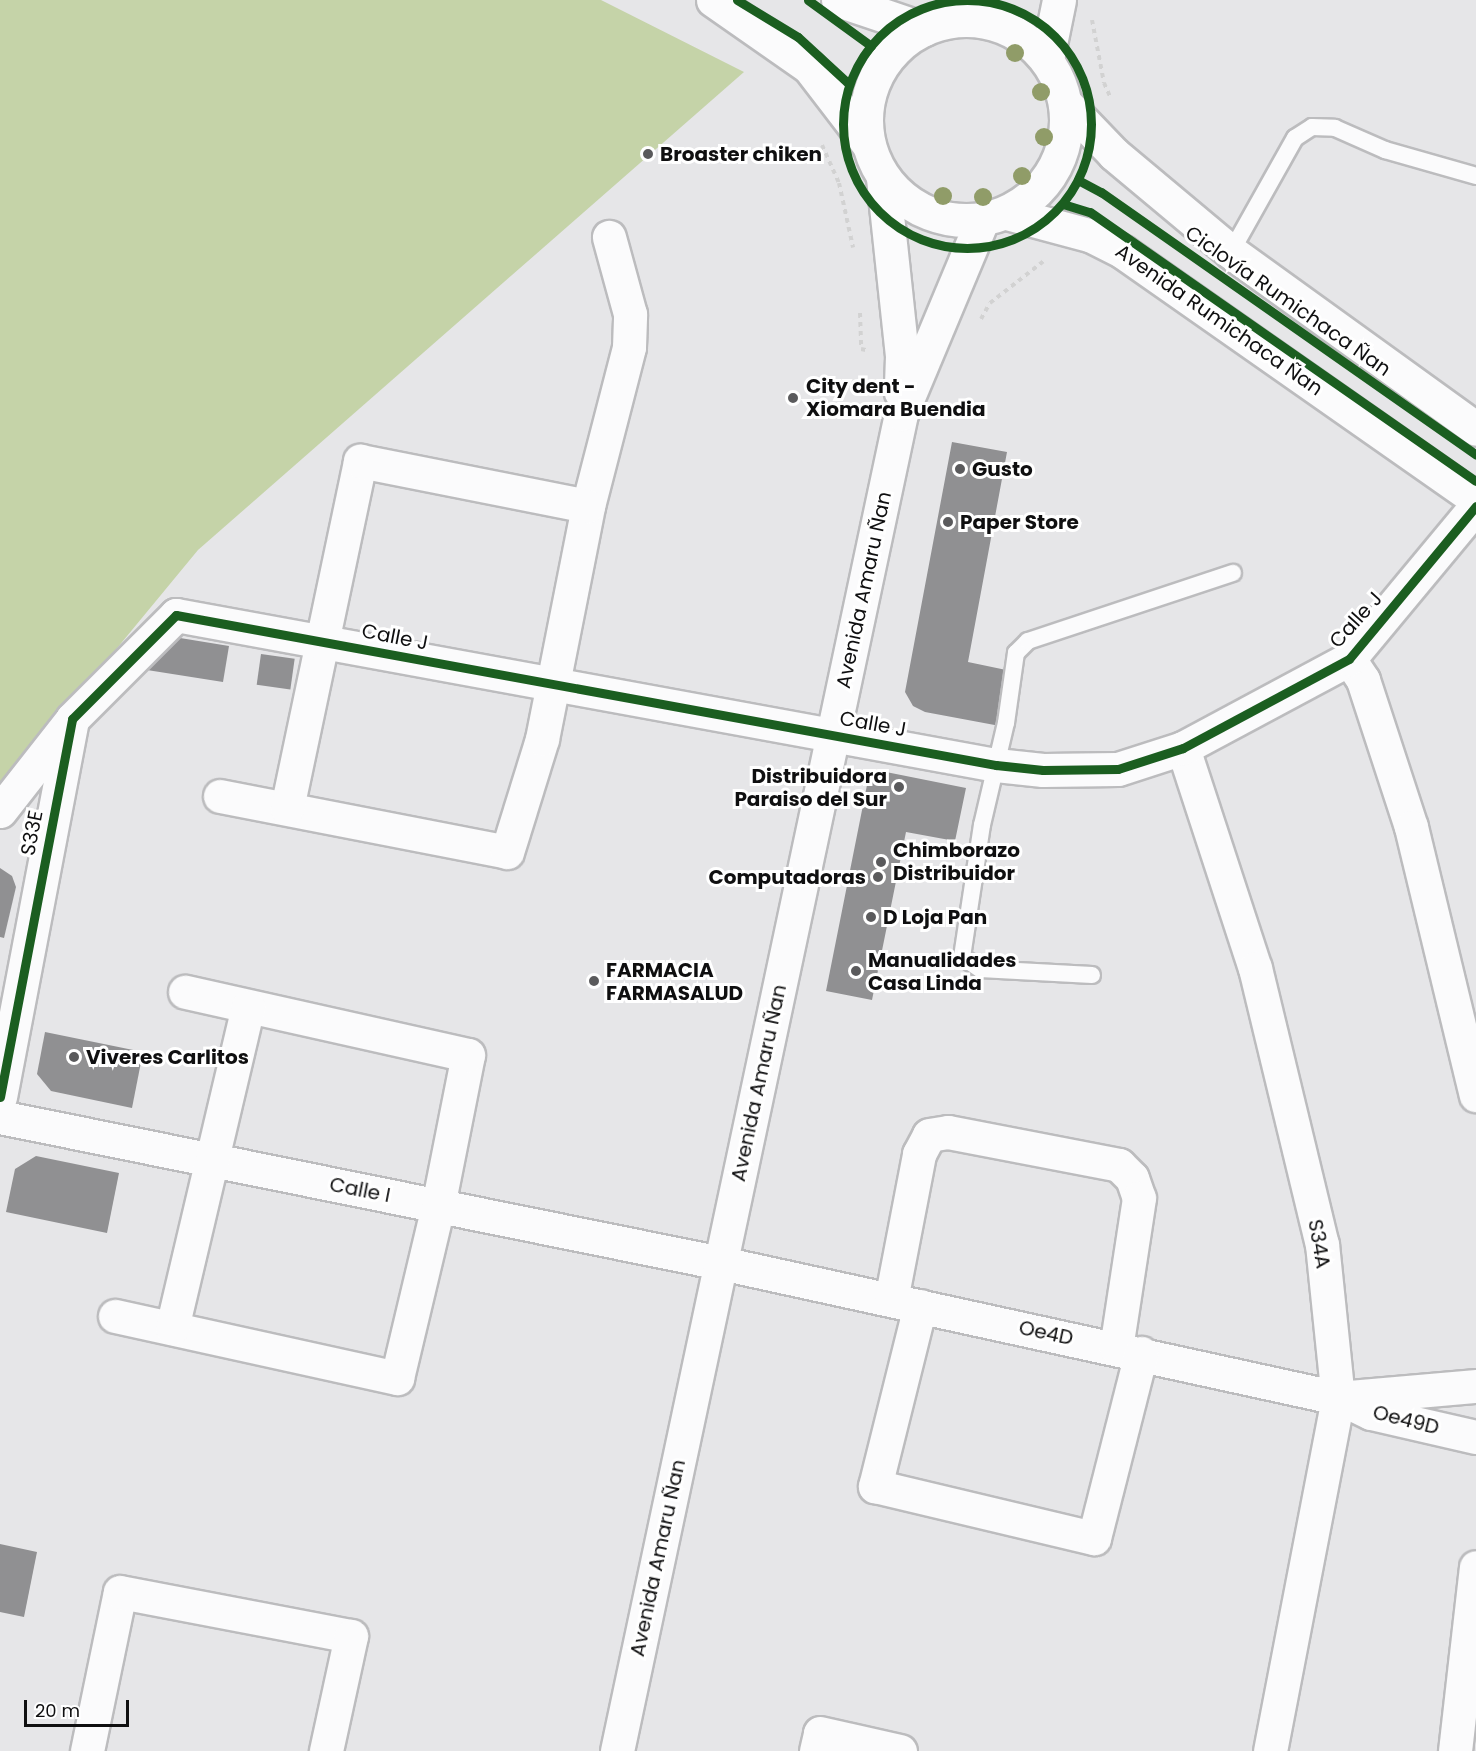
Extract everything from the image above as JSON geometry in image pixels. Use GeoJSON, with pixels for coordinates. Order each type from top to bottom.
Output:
{"type":"FeatureCollection","features":[{"type":"Feature","properties":{"kind":"street"},"geometry":{"type":"LineString","coordinates":[[713,0],[809,67],[868,144],[883,178],[915,208],[935,217],[995,216],[1029,199],[1047,179],[1060,156],[1066,130],[1065,103],[1047,59],[1018,34],[979,10],[924,29],[896,48],[875,76],[866,109],[868,144]]}},
{"type":"Feature","properties":{"kind":"street"},"geometry":{"type":"LineString","coordinates":[[838,0],[924,29]]}},
{"type":"Feature","properties":{"kind":"street"},"geometry":{"type":"LineString","coordinates":[[1047,59],[1059,0]]}},
{"type":"Feature","properties":{"kind":"street"},"geometry":{"type":"LineString","coordinates":[[1065,103],[1114,154],[1231,252],[1476,429]]}},
{"type":"Feature","properties":{"kind":"street","name":"Avenida Amaru Ñan"},"geometry":{"type":"LineString","coordinates":[[617,1751],[901,414],[902,356],[883,178]]}},
{"type":"Feature","properties":{"kind":"street","name":"Avenida Rumichaca Ñan"},"geometry":{"type":"LineString","coordinates":[[995,216],[1076,231],[1123,252],[1476,500]]}},
{"type":"Feature","properties":{"kind":"street","name":"Avenida Amaru Ñan"},"geometry":{"type":"LineString","coordinates":[[901,414],[995,216]]}},
{"type":"Feature","properties":{"kind":"street"},"geometry":{"type":"LineString","coordinates":[[220,796],[507,852],[542,739],[550,685],[588,506],[629,347],[630,314],[609,237]]}},
{"type":"Feature","properties":{"kind":"street"},"geometry":{"type":"LineString","coordinates":[[287,808],[360,461],[588,506]]}},
{"type":"Feature","properties":{"kind":"street","name":"Calle J"},"geometry":{"type":"LineString","coordinates":[[72,719],[176,615],[996,765],[1043,770],[1118,769],[1183,748],[1348,659],[1476,506]]}},
{"type":"Feature","properties":{"kind":"street"},"geometry":{"type":"LineString","coordinates":[[1348,659],[1363,680],[1411,827],[1476,1095]]}},
{"type":"Feature","properties":{"kind":"street"},"geometry":{"type":"LineString","coordinates":[[0,811],[72,719]]}},
{"type":"Feature","properties":{"kind":"street","name":"S33E"},"geometry":{"type":"LineString","coordinates":[[0,1097],[72,719]]}},
{"type":"Feature","properties":{"kind":"street","name":"S34A"},"geometry":{"type":"LineString","coordinates":[[1183,748],[1255,968],[1322,1244],[1338,1398],[1270,1751]]}},
{"type":"Feature","properties":{"kind":"street"},"geometry":{"type":"LineString","coordinates":[[115,1316],[397,1378],[438,1206],[468,1055],[184,992]]}},
{"type":"Feature","properties":{"kind":"street"},"geometry":{"type":"LineString","coordinates":[[172,1328],[248,1007]]}},
{"type":"Feature","properties":{"kind":"street","name":"Calle I"},"geometry":{"type":"LineString","coordinates":[[0,1117],[721,1263]]}},
{"type":"Feature","properties":{"kind":"street"},"geometry":{"type":"LineString","coordinates":[[948,1132],[1119,1166],[1132,1178],[1139,1198],[1128,1351],[1094,1538],[875,1486],[906,1303],[919,1154],[929,1135],[948,1132]]}},
{"type":"Feature","properties":{"kind":"street","name":"Oe4D"},"geometry":{"type":"LineString","coordinates":[[721,1263],[1338,1398],[1371,1395]]}},
{"type":"Feature","properties":{"kind":"street","name":"Oe49D"},"geometry":{"type":"LineString","coordinates":[[1371,1395],[1476,1386]]}},
{"type":"Feature","properties":{"kind":"street","name":"Oe49D"},"geometry":{"type":"LineString","coordinates":[[1338,1398],[1371,1413],[1476,1437]]}},
{"type":"Feature","properties":{"kind":"street"},"geometry":{"type":"LineString","coordinates":[[1455,1751],[1476,1567]]}},
{"type":"Feature","properties":{"kind":"street"},"geometry":{"type":"LineString","coordinates":[[87,1751],[120,1592],[351,1636],[326,1751]]}},
{"type":"Feature","properties":{"kind":"street"},"geometry":{"type":"LineString","coordinates":[[816,1751],[820,1733],[900,1751]]}},
{"type":"Feature","properties":{"kind":"lane"},"geometry":{"type":"LineString","coordinates":[[1231,252],[1295,138],[1312,127],[1335,128],[1385,150],[1476,176]]}},
{"type":"Feature","properties":{"kind":"lane"},"geometry":{"type":"LineString","coordinates":[[1092,975],[980,969],[962,957],[982,825],[996,765],[1016,653],[1028,641],[1233,573]]}},
{"type":"Feature","properties":{"kind":"path"},"geometry":{"type":"LineString","coordinates":[[1091,11],[1104,83],[1112,101]]}},
{"type":"Feature","properties":{"kind":"path"},"geometry":{"type":"LineString","coordinates":[[820,140],[839,183],[856,257]]}},
{"type":"Feature","properties":{"kind":"path"},"geometry":{"type":"LineString","coordinates":[[978,324],[990,303],[1017,279],[1049,258],[1076,231]]}},
{"type":"Feature","properties":{"kind":"path"},"geometry":{"type":"LineString","coordinates":[[860,303],[861,349],[902,356]]}},
{"type":"Feature","properties":{"kind":"green space"},"geometry":{"type":"Polygon","coordinates":[[[0,0],[601,0],[744,72],[198,550],[0,790],[0,0]]]}},
{"type":"Feature","properties":{"kind":"building"},"geometry":{"type":"Polygon","coordinates":[[[952,442],[1007,452],[968,662],[1011,671],[1000,726],[925,712],[913,706],[905,692],[952,442]]]}},
{"type":"Feature","properties":{"kind":"building"},"geometry":{"type":"Polygon","coordinates":[[[174,637],[229,646],[223,682],[147,670],[174,637]]]}},
{"type":"Feature","properties":{"kind":"building"},"geometry":{"type":"Polygon","coordinates":[[[261,654],[295,659],[290,689],[257,685],[261,654]]]}},
{"type":"Feature","properties":{"kind":"building"},"geometry":{"type":"Polygon","coordinates":[[[886,772],[966,788],[955,841],[906,832],[872,1000],[826,991],[868,780],[886,772]]]}},
{"type":"Feature","properties":{"kind":"building"},"geometry":{"type":"Polygon","coordinates":[[[0,868],[12,876],[16,887],[4,938],[0,937],[0,868]]]}},
{"type":"Feature","properties":{"kind":"building"},"geometry":{"type":"Polygon","coordinates":[[[45,1032],[143,1052],[132,1108],[51,1091],[37,1074],[45,1032]]]}},
{"type":"Feature","properties":{"kind":"building"},"geometry":{"type":"Polygon","coordinates":[[[36,1156],[119,1173],[107,1233],[6,1212],[15,1169],[36,1156]]]}},
{"type":"Feature","properties":{"kind":"building"},"geometry":{"type":"Polygon","coordinates":[[[0,1544],[37,1552],[24,1617],[0,1612],[0,1544]]]}},
{"type":"Feature","properties":{"kind":"cycle path"},"geometry":{"type":"LineString","coordinates":[[737,0],[798,37],[849,84]]}},
{"type":"Feature","properties":{"kind":"cycle path"},"geometry":{"type":"LineString","coordinates":[[808,0],[871,46]]}},
{"type":"Feature","properties":{"kind":"cycle path"},"geometry":{"type":"LineString","coordinates":[[967,0],[991,3],[1014,10],[1036,21],[1055,36],[1070,55],[1081,77],[1088,100],[1091,124],[1088,148],[1081,171],[1070,193],[1055,212],[1036,227],[1014,238],[991,245],[967,248],[943,245],[920,238],[898,227],[879,212],[864,193],[853,171],[846,148],[843,124],[846,100],[853,77],[864,55],[879,36],[898,21],[920,10],[943,3],[967,0]]}},
{"type":"Feature","properties":{"kind":"cycle path","name":"Ciclovía Rumichaca Ñan"},"geometry":{"type":"LineString","coordinates":[[1078,180],[1101,192],[1476,455]]}},
{"type":"Feature","properties":{"kind":"cycle path"},"geometry":{"type":"LineString","coordinates":[[1063,204],[1090,212],[1476,481]]}},
{"type":"Feature","properties":{"kind":"cycle path"},"geometry":{"type":"LineString","coordinates":[[0,1097],[72,719],[176,615],[996,765],[1043,770],[1118,769],[1183,748],[1349,659],[1476,506]]}},
{"type":"Feature","properties":{"kind":"place","name":"Broaster chiken"},"geometry":{"type":"Point","coordinates":[648,154]}},
{"type":"Feature","properties":{"kind":"place","name":"City dent - Xiomara Buendia"},"geometry":{"type":"Point","coordinates":[793,398]}},
{"type":"Feature","properties":{"kind":"place","name":"Gusto"},"geometry":{"type":"Point","coordinates":[960,469]}},
{"type":"Feature","properties":{"kind":"place","name":"Paper Store"},"geometry":{"type":"Point","coordinates":[948,522]}},
{"type":"Feature","properties":{"kind":"place","name":"Distribuidora Paraiso del Sur"},"geometry":{"type":"Point","coordinates":[899,787]}},
{"type":"Feature","properties":{"kind":"place","name":"Chimborazo Distribuidor"},"geometry":{"type":"Point","coordinates":[881,862]}},
{"type":"Feature","properties":{"kind":"place","name":"Computadoras"},"geometry":{"type":"Point","coordinates":[878,877]}},
{"type":"Feature","properties":{"kind":"place","name":"D Loja Pan"},"geometry":{"type":"Point","coordinates":[871,917]}},
{"type":"Feature","properties":{"kind":"place","name":"Manualidades Casa Linda"},"geometry":{"type":"Point","coordinates":[856,971]}},
{"type":"Feature","properties":{"kind":"place","name":"FARMACIA FARMASALUD"},"geometry":{"type":"Point","coordinates":[594,981]}},
{"type":"Feature","properties":{"kind":"place","name":"Viveres Carlitos"},"geometry":{"type":"Point","coordinates":[74,1057]}}]}
